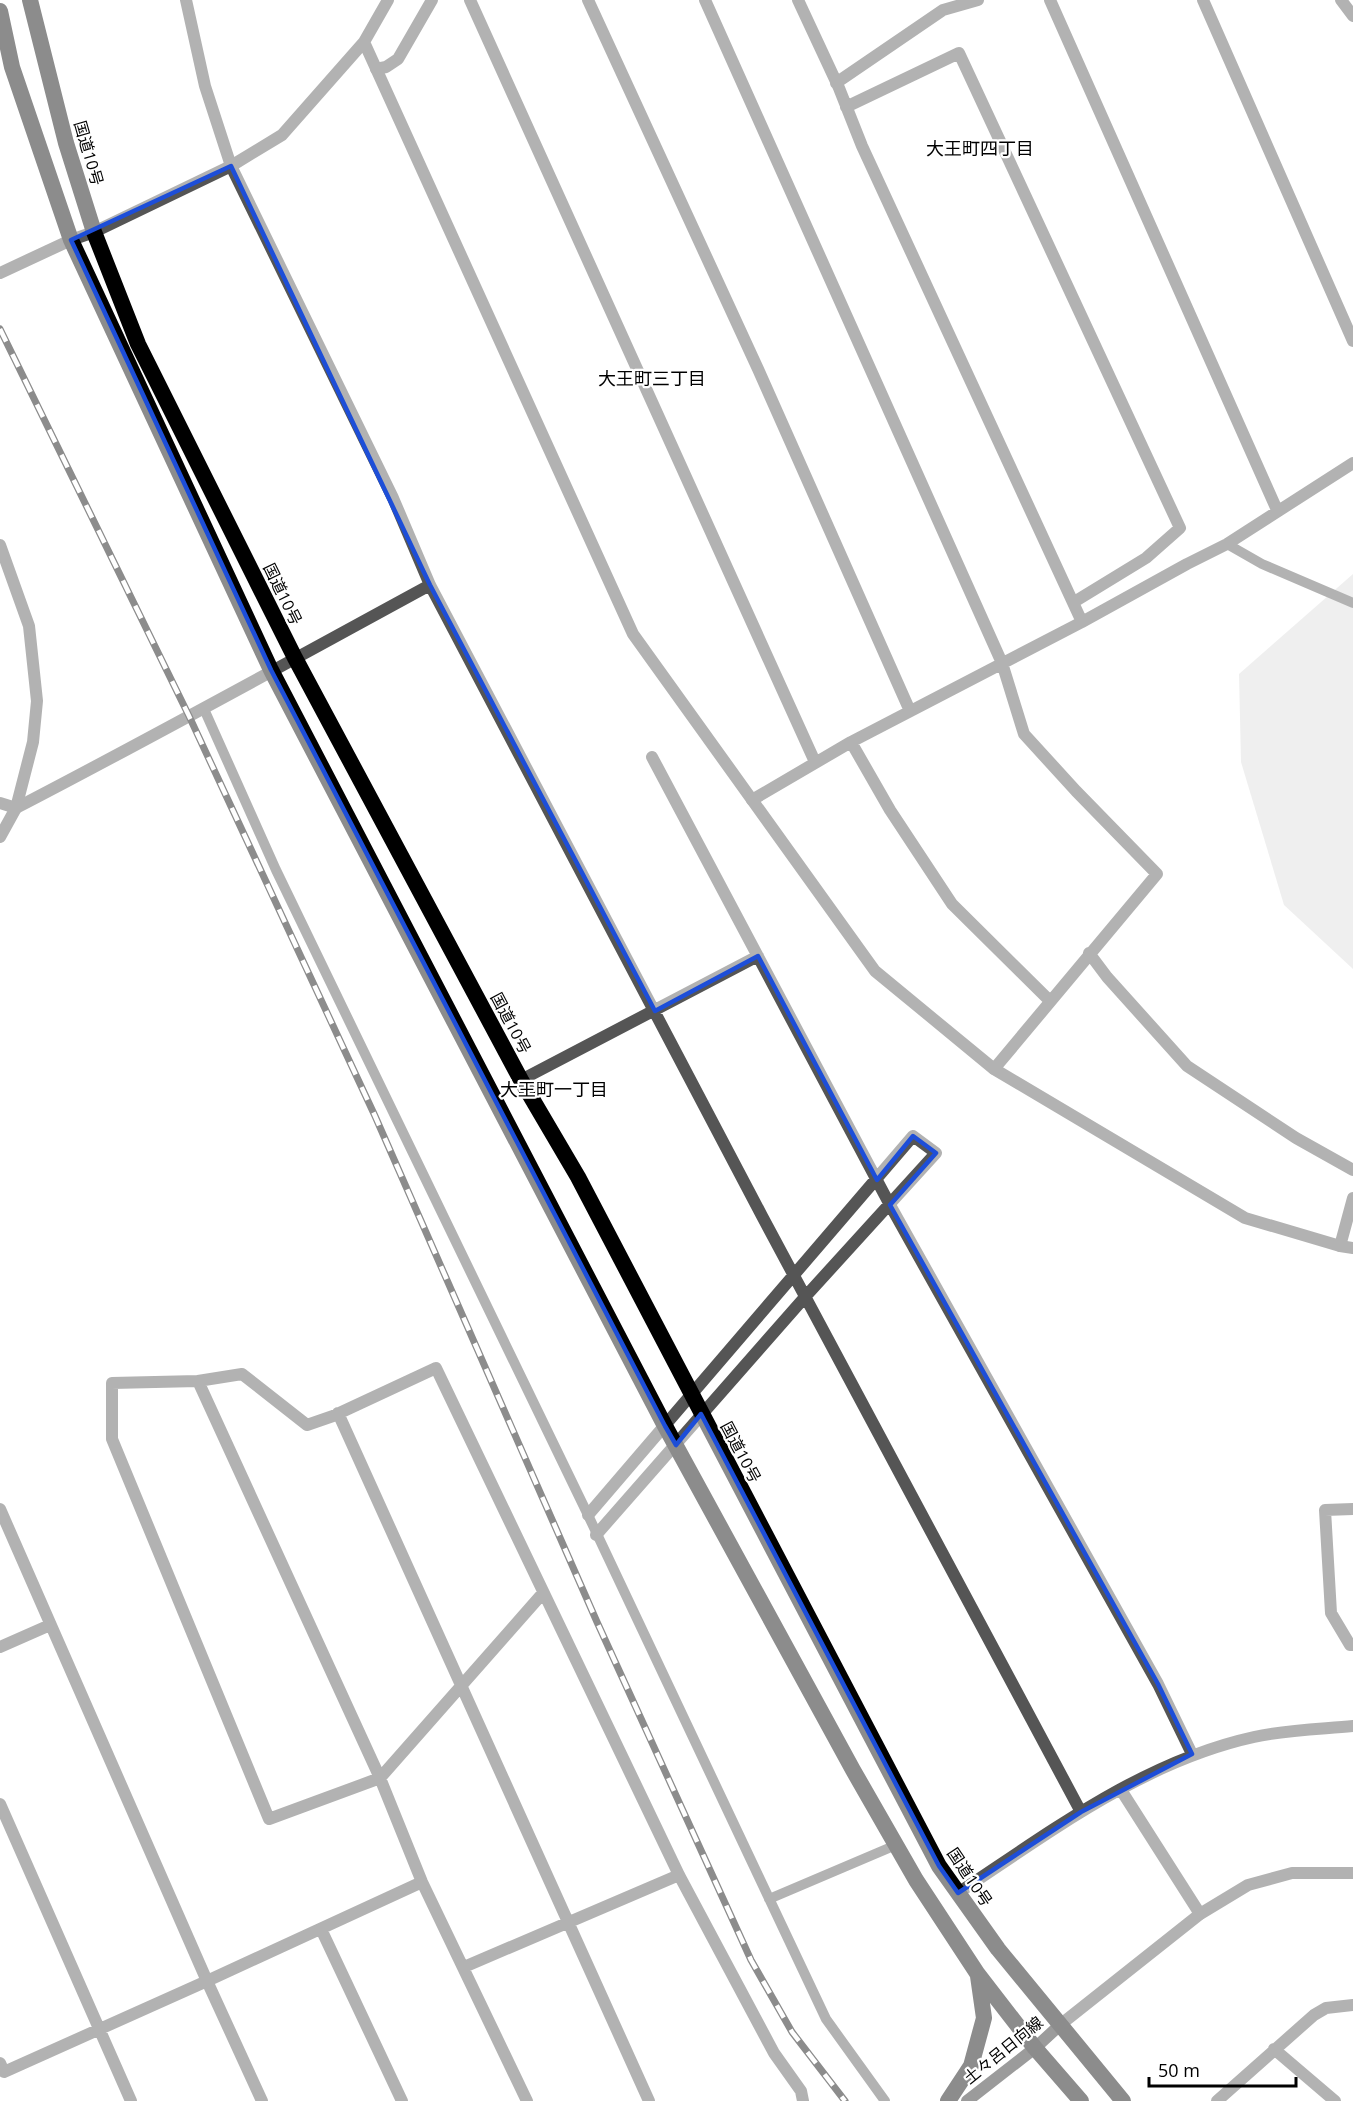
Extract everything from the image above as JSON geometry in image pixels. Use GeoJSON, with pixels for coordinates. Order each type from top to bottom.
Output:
{"type":"FeatureCollection","features":[{"type":"Feature","properties":{"kind":"highway","name":"国道10号"},"geometry":{"type":"LineString","coordinates":[[30,0],[66,142],[94,231],[138,344],[295,658],[521,1080],[578,1177],[939,1866],[998,1949],[1123,2101]]}},
{"type":"Feature","properties":{"kind":"highway"},"geometry":{"type":"LineString","coordinates":[[0,11],[12,67],[71,240],[271,670],[665,1426],[853,1770],[916,1880],[977,1973],[1035,2048],[1082,2101]]}},
{"type":"Feature","properties":{"kind":"highway"},"geometry":{"type":"LineString","coordinates":[[948,2101],[971,2066],[984,2018],[977,1973]]}},
{"type":"Feature","properties":{"kind":"main road","name":"土々呂日向線"},"geometry":{"type":"LineString","coordinates":[[967,2101],[1035,2048],[1060,2025]]}},
{"type":"Feature","properties":{"kind":"street"},"geometry":{"type":"LineString","coordinates":[[186,0],[205,86],[231,166],[393,498],[430,585],[805,1297],[1081,1812]]}},
{"type":"Feature","properties":{"kind":"street"},"geometry":{"type":"LineString","coordinates":[[0,273],[231,166],[282,135],[364,42],[388,0]]}},
{"type":"Feature","properties":{"kind":"street"},"geometry":{"type":"LineString","coordinates":[[376,69],[386,67],[398,59],[432,0]]}},
{"type":"Feature","properties":{"kind":"street"},"geometry":{"type":"LineString","coordinates":[[470,0],[815,762]]}},
{"type":"Feature","properties":{"kind":"street"},"geometry":{"type":"LineString","coordinates":[[588,0],[758,369],[910,711]]}},
{"type":"Feature","properties":{"kind":"street"},"geometry":{"type":"LineString","coordinates":[[705,0],[1002,663],[1024,734],[1157,874],[994,1069]]}},
{"type":"Feature","properties":{"kind":"street"},"geometry":{"type":"LineString","coordinates":[[798,0],[862,146],[1082,622]]}},
{"type":"Feature","properties":{"kind":"street"},"geometry":{"type":"LineString","coordinates":[[836,83],[943,10],[978,0]]}},
{"type":"Feature","properties":{"kind":"street"},"geometry":{"type":"LineString","coordinates":[[1050,0],[1277,510]]}},
{"type":"Feature","properties":{"kind":"street"},"geometry":{"type":"LineString","coordinates":[[1203,0],[1353,341]]}},
{"type":"Feature","properties":{"kind":"street"},"geometry":{"type":"LineString","coordinates":[[1341,0],[1353,16]]}},
{"type":"Feature","properties":{"kind":"street"},"geometry":{"type":"LineString","coordinates":[[364,42],[633,634],[875,971],[994,1069],[1245,1218],[1353,1248]]}},
{"type":"Feature","properties":{"kind":"street"},"geometry":{"type":"LineString","coordinates":[[846,107],[959,53],[1175,517],[1180,528],[1146,558],[1074,602]]}},
{"type":"Feature","properties":{"kind":"street"},"geometry":{"type":"LineString","coordinates":[[752,800],[851,742],[1227,544],[1353,463]]}},
{"type":"Feature","properties":{"kind":"street"},"geometry":{"type":"LineString","coordinates":[[0,545],[29,626],[37,701],[33,742],[16,808],[0,837]]}},
{"type":"Feature","properties":{"kind":"street"},"geometry":{"type":"LineString","coordinates":[[0,803],[16,808],[204,709],[271,670],[430,585]]}},
{"type":"Feature","properties":{"kind":"street"},"geometry":{"type":"LineString","coordinates":[[851,742],[891,810],[952,904],[1050,1001]]}},
{"type":"Feature","properties":{"kind":"street"},"geometry":{"type":"LineString","coordinates":[[652,757],[890,1205],[1158,1684],[1192,1754]]}},
{"type":"Feature","properties":{"kind":"street"},"geometry":{"type":"LineString","coordinates":[[1089,953],[1107,977],[1187,1066],[1296,1137],[1353,1170]]}},
{"type":"Feature","properties":{"kind":"street"},"geometry":{"type":"LineString","coordinates":[[521,1080],[758,956]]}},
{"type":"Feature","properties":{"kind":"street"},"geometry":{"type":"LineString","coordinates":[[588,1515],[913,1136],[936,1153],[805,1297],[596,1535]]}},
{"type":"Feature","properties":{"kind":"street"},"geometry":{"type":"LineString","coordinates":[[1340,1246],[1353,1198]]}},
{"type":"Feature","properties":{"kind":"street"},"geometry":{"type":"LineString","coordinates":[[543,1593],[380,1778],[269,1819],[112,1439],[112,1383],[198,1381],[242,1374],[307,1425],[436,1368],[679,1875],[774,2053],[801,2091],[803,2101]]}},
{"type":"Feature","properties":{"kind":"street"},"geometry":{"type":"LineString","coordinates":[[198,1381],[380,1778],[422,1882],[527,2101]]}},
{"type":"Feature","properties":{"kind":"street"},"geometry":{"type":"LineString","coordinates":[[338,1413],[649,2101]]}},
{"type":"Feature","properties":{"kind":"street"},"geometry":{"type":"LineString","coordinates":[[0,1509],[262,2101]]}},
{"type":"Feature","properties":{"kind":"street"},"geometry":{"type":"LineString","coordinates":[[1353,1509],[1325,1510],[1331,1613],[1350,1645],[1353,1644]]}},
{"type":"Feature","properties":{"kind":"street"},"geometry":{"type":"LineString","coordinates":[[0,1647],[50,1625]]}},
{"type":"Feature","properties":{"kind":"street"},"geometry":{"type":"LineString","coordinates":[[958,1893],[1081,1812],[1192,1754],[1255,1736],[1353,1726]]}},
{"type":"Feature","properties":{"kind":"street"},"geometry":{"type":"LineString","coordinates":[[1121,1790],[1200,1914]]}},
{"type":"Feature","properties":{"kind":"street"},"geometry":{"type":"LineString","coordinates":[[0,1804],[101,2028],[131,2101]]}},
{"type":"Feature","properties":{"kind":"street"},"geometry":{"type":"LineString","coordinates":[[1060,2025],[1200,1914],[1248,1885],[1292,1873],[1353,1873]]}},
{"type":"Feature","properties":{"kind":"street"},"geometry":{"type":"LineString","coordinates":[[464,1967],[679,1875]]}},
{"type":"Feature","properties":{"kind":"street"},"geometry":{"type":"LineString","coordinates":[[0,2063],[4,2072],[422,1882]]}},
{"type":"Feature","properties":{"kind":"street"},"geometry":{"type":"LineString","coordinates":[[321,1929],[402,2101]]}},
{"type":"Feature","properties":{"kind":"street"},"geometry":{"type":"LineString","coordinates":[[1217,2101],[1314,2015],[1326,2008],[1353,2006]]}},
{"type":"Feature","properties":{"kind":"street"},"geometry":{"type":"LineString","coordinates":[[1274,2049],[1335,2101]]}},
{"type":"Feature","properties":{"kind":"lane"},"geometry":{"type":"LineString","coordinates":[[1227,544],[1262,564],[1353,603]]}},
{"type":"Feature","properties":{"kind":"lane"},"geometry":{"type":"LineString","coordinates":[[204,709],[276,870],[588,1515],[826,2019],[885,2101]]}},
{"type":"Feature","properties":{"kind":"lane"},"geometry":{"type":"LineString","coordinates":[[769,1899],[896,1845]]}},
{"type":"Feature","properties":{"kind":"highlighted area"},"geometry":{"type":"Polygon","coordinates":[[[231,166],[430,585],[655,1011],[758,956],[877,1180],[913,1136],[936,1153],[890,1205],[1158,1684],[1192,1754],[1081,1812],[958,1893],[939,1866],[701,1414],[676,1445],[665,1426],[271,670],[71,240],[231,166]]]}},
{"type":"Feature","properties":{"kind":"shaded area"},"geometry":{"type":"Polygon","coordinates":[[[1353,574],[1353,969],[1284,905],[1241,762],[1239,674],[1353,574]]]}},
{"type":"Feature","properties":{"kind":"railway"},"geometry":{"type":"LineString","coordinates":[[0,329],[189,716],[375,1116],[597,1622],[751,1960],[792,2032],[845,2101]]}},
{"type":"Feature","properties":{"kind":"district","name":"大王町四丁目"},"geometry":{"type":"Point","coordinates":[980,148]}},
{"type":"Feature","properties":{"kind":"district","name":"大王町三丁目"},"geometry":{"type":"Point","coordinates":[652,378]}},
{"type":"Feature","properties":{"kind":"district","name":"大王町一丁目"},"geometry":{"type":"Point","coordinates":[554,1089]}}]}
